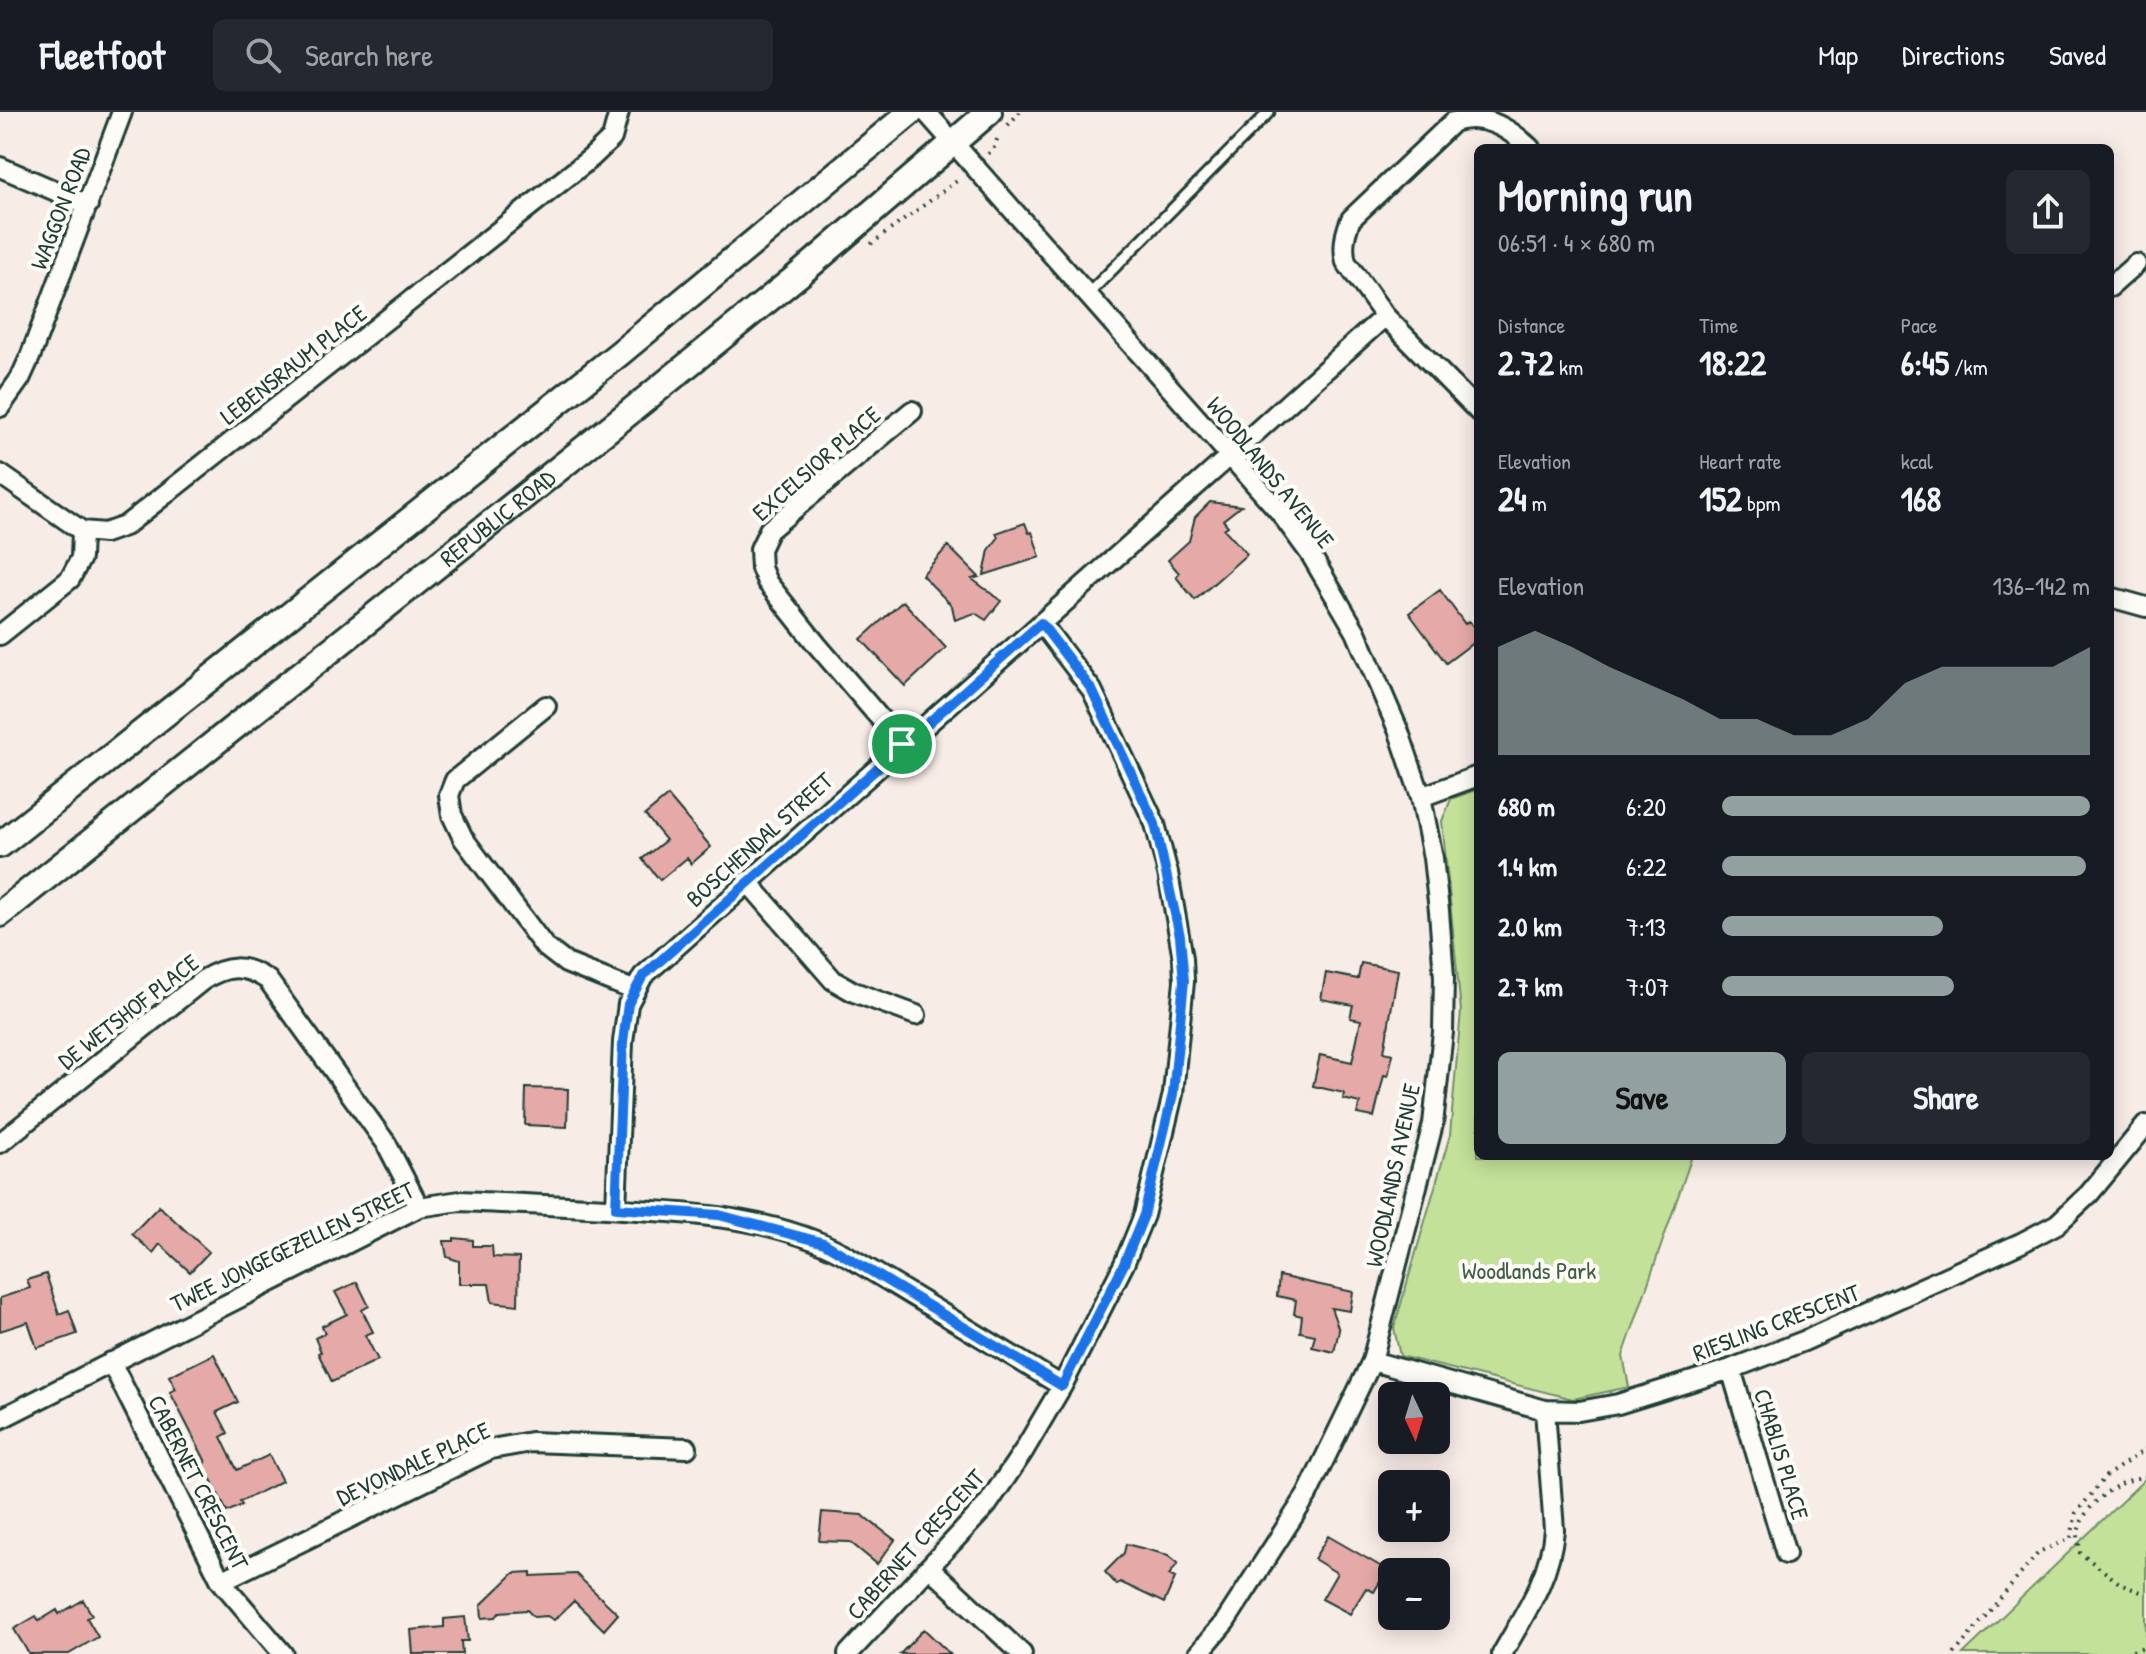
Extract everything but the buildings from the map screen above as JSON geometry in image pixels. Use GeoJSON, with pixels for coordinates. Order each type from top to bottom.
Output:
{"type":"FeatureCollection","features":[{"type":"Feature","properties":{"kind":"main road"},"geometry":{"type":"LineString","coordinates":[[0,845],[620,353],[911,112]]}},
{"type":"Feature","properties":{"kind":"main road","name":"REPUBLIC ROAD"},"geometry":{"type":"LineString","coordinates":[[0,914],[614,425],[989,112]]}},
{"type":"Feature","properties":{"kind":"street","name":"WAGGON ROAD"},"geometry":{"type":"LineString","coordinates":[[0,407],[20,379],[30,357],[122,112]]}},
{"type":"Feature","properties":{"kind":"street","name":"LEBENSRAUM PLACE"},"geometry":{"type":"LineString","coordinates":[[82,531],[105,533],[125,526],[138,517],[591,158],[612,138],[619,112]]}},
{"type":"Feature","properties":{"kind":"street","name":"WOODLANDS AVENUE"},"geometry":{"type":"LineString","coordinates":[[926,112],[1279,511],[1336,594],[1377,676],[1421,797],[1433,858],[1444,977],[1443,1032],[1433,1124],[1372,1361],[1307,1495],[1225,1622],[1198,1654]]}},
{"type":"Feature","properties":{"kind":"street"},"geometry":{"type":"LineString","coordinates":[[1474,407],[1385,316],[1346,262],[1344,244],[1351,219],[1463,116],[1473,114],[1486,117],[1514,133],[1526,144]]}},
{"type":"Feature","properties":{"kind":"street"},"geometry":{"type":"LineString","coordinates":[[0,167],[88,205]]}},
{"type":"Feature","properties":{"kind":"street"},"geometry":{"type":"LineString","coordinates":[[2114,283],[2136,264]]}},
{"type":"Feature","properties":{"kind":"street","name":"BOSCHENDAL STREET"},"geometry":{"type":"LineString","coordinates":[[633,990],[643,976],[747,881],[1385,316]]}},
{"type":"Feature","properties":{"kind":"street","name":"EXCELSIOR PLACE"},"geometry":{"type":"LineString","coordinates":[[902,744],[767,582],[760,549],[769,530],[912,411]]}},
{"type":"Feature","properties":{"kind":"street"},"geometry":{"type":"LineString","coordinates":[[0,474],[82,531],[81,558],[70,579],[0,635]]}},
{"type":"Feature","properties":{"kind":"street"},"geometry":{"type":"LineString","coordinates":[[2114,598],[2146,607]]}},
{"type":"Feature","properties":{"kind":"street","name":"CABERNET CRESCENT"},"geometry":{"type":"LineString","coordinates":[[848,1654],[987,1505],[1062,1386],[1124,1264],[1144,1215],[1173,1094],[1184,981],[1180,936],[1155,824],[1092,690],[1041,623]]}},
{"type":"Feature","properties":{"kind":"street"},"geometry":{"type":"LineString","coordinates":[[546,706],[455,780],[449,795],[452,815],[463,838],[544,946],[566,963],[633,990],[623,1042],[616,1208]]}},
{"type":"Feature","properties":{"kind":"street"},"geometry":{"type":"LineString","coordinates":[[1421,797],[1474,777]]}},
{"type":"Feature","properties":{"kind":"street"},"geometry":{"type":"LineString","coordinates":[[747,881],[833,980],[854,992],[916,1015]]}},
{"type":"Feature","properties":{"kind":"street","name":"DE WETSHOF PLACE"},"geometry":{"type":"LineString","coordinates":[[0,1143],[203,980],[233,966],[253,970],[268,980],[386,1143],[419,1207]]}},
{"type":"Feature","properties":{"kind":"street","name":"RIESLING CRESCENT"},"geometry":{"type":"LineString","coordinates":[[1372,1361],[1545,1410],[1579,1411],[1618,1404],[1731,1369],[1804,1341],[2057,1224],[2097,1185],[2146,1125]]}},
{"type":"Feature","properties":{"kind":"street","name":"TWEE JONGEGEZELLEN STREET"},"geometry":{"type":"LineString","coordinates":[[0,1419],[419,1207],[460,1201],[719,1215],[824,1243],[1062,1386]]}},
{"type":"Feature","properties":{"kind":"street","name":"CABERNET CRESCENT"},"geometry":{"type":"LineString","coordinates":[[111,1362],[221,1581],[283,1654]]}},
{"type":"Feature","properties":{"kind":"street","name":"CHABLIS PLACE"},"geometry":{"type":"LineString","coordinates":[[1731,1369],[1786,1554]]}},
{"type":"Feature","properties":{"kind":"street"},"geometry":{"type":"LineString","coordinates":[[1509,1651],[1539,1592],[1553,1544],[1545,1410]]}},
{"type":"Feature","properties":{"kind":"street","name":"DEVONDALE PLACE"},"geometry":{"type":"LineString","coordinates":[[221,1581],[491,1449],[531,1442],[687,1448]]}},
{"type":"Feature","properties":{"kind":"street"},"geometry":{"type":"LineString","coordinates":[[929,1567],[1022,1654]]}},
{"type":"Feature","properties":{"kind":"lane"},"geometry":{"type":"LineString","coordinates":[[1088,294],[1269,112]]}},
{"type":"Feature","properties":{"kind":"path"},"geometry":{"type":"LineString","coordinates":[[1954,1654],[2039,1552],[2071,1538],[2076,1513],[2106,1476],[2146,1449]]}},
{"type":"Feature","properties":{"kind":"path"},"geometry":{"type":"LineString","coordinates":[[2146,1477],[2135,1477],[2097,1498],[2078,1532],[2080,1553],[2122,1585],[2146,1594]]}},
{"type":"Feature","properties":{"kind":"path"},"geometry":{"type":"LineString","coordinates":[[2125,1654],[2146,1646]]}},
{"type":"Feature","properties":{"kind":"green space","name":"Woodlands Park"},"geometry":{"type":"Polygon","coordinates":[[[1474,790],[1474,1160],[1691,1160],[1623,1356],[1629,1387],[1573,1399],[1400,1356],[1394,1328],[1450,1135],[1461,1011],[1442,821],[1451,799],[1474,790]]]}},
{"type":"Feature","properties":{"kind":"green space"},"geometry":{"type":"Polygon","coordinates":[[[2146,1478],[2146,1654],[1963,1654],[2146,1478]]]}},
{"type":"Feature","properties":{"kind":"route"},"geometry":{"type":"LineString","coordinates":[[1041,623],[1092,690],[1155,824],[1168,873],[1180,936],[1184,981],[1173,1094],[1144,1215],[1124,1264],[1062,1386],[824,1243],[719,1215],[616,1208],[623,1042],[633,990],[643,976],[902,744],[1041,623]]}}]}
